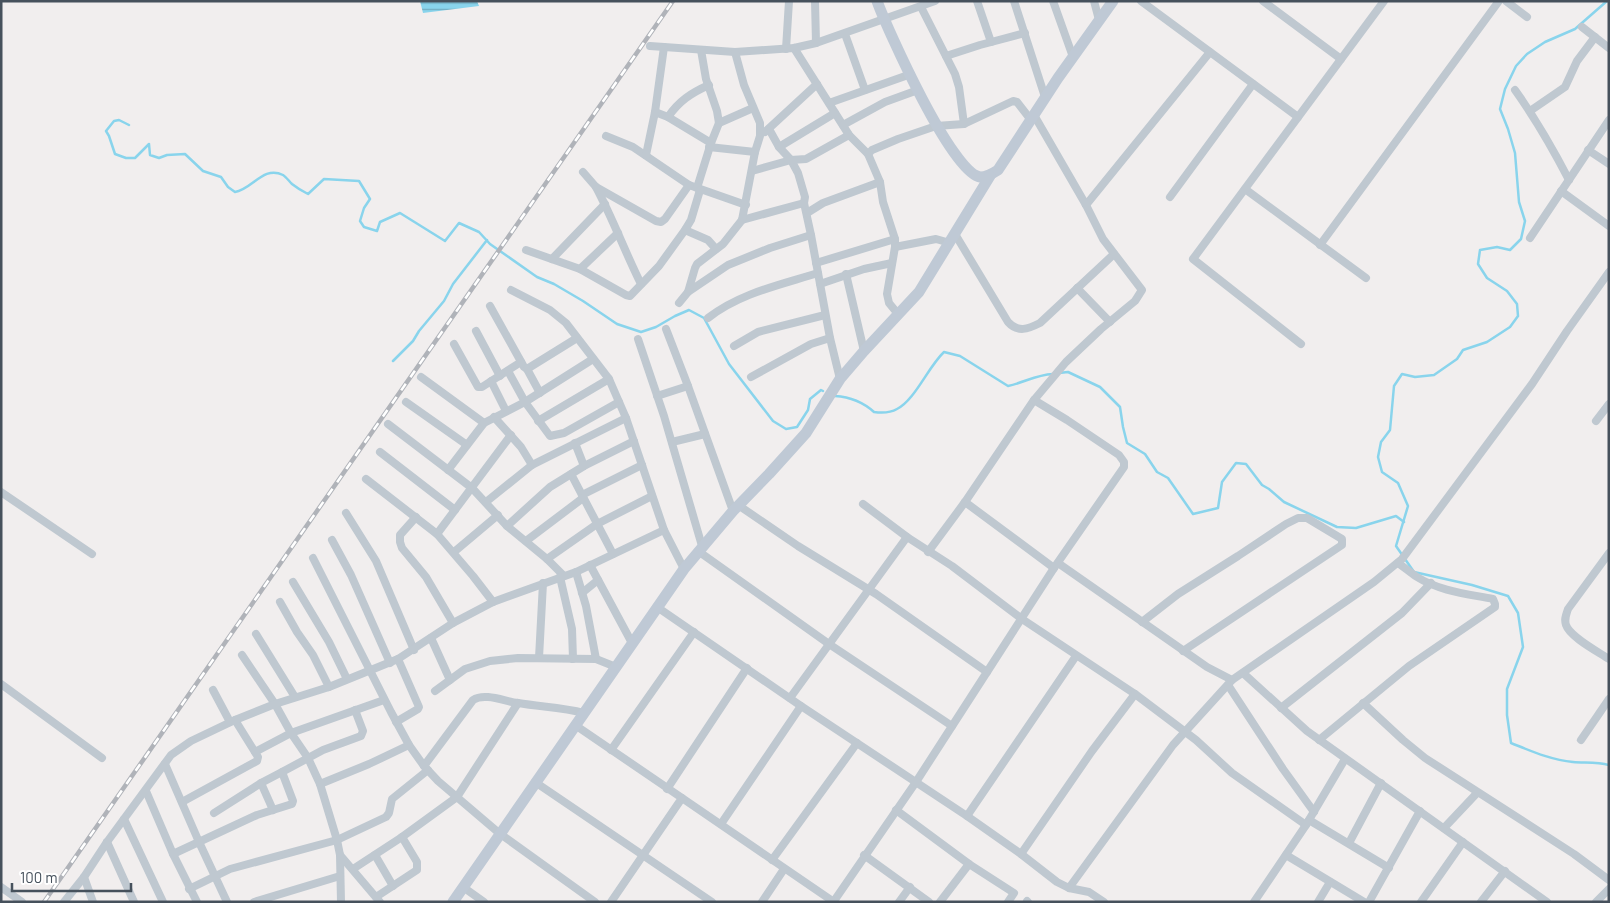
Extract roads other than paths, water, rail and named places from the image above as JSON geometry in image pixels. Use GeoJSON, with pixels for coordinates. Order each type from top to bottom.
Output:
{"type":"FeatureCollection","features":[{"type":"Feature","properties":{"kind":"street"},"geometry":{"type":"LineString","coordinates":[[789,1],[790,49],[817,84],[849,135],[868,154],[880,182],[883,202],[895,243],[887,294],[889,303],[898,314]]}},
{"type":"Feature","properties":{"kind":"street"},"geometry":{"type":"LineString","coordinates":[[815,1],[816,43]]}},
{"type":"Feature","properties":{"kind":"street"},"geometry":{"type":"LineString","coordinates":[[876,1],[936,126],[964,166],[979,177],[990,176]]}},
{"type":"Feature","properties":{"kind":"street"},"geometry":{"type":"LineString","coordinates":[[977,1],[991,42]]}},
{"type":"Feature","properties":{"kind":"street"},"geometry":{"type":"LineString","coordinates":[[1014,1],[1045,97]]}},
{"type":"Feature","properties":{"kind":"street"},"geometry":{"type":"LineString","coordinates":[[1053,1],[1073,57]]}},
{"type":"Feature","properties":{"kind":"street"},"geometry":{"type":"LineString","coordinates":[[1094,1],[1099,20]]}},
{"type":"Feature","properties":{"kind":"street"},"geometry":{"type":"LineString","coordinates":[[453,902],[499,833],[684,569],[736,508],[770,474],[806,433],[840,380],[864,351],[919,292],[990,176],[998,170],[1045,97],[1113,1]]}},
{"type":"Feature","properties":{"kind":"street"},"geometry":{"type":"LineString","coordinates":[[1141,1],[1298,117]]}},
{"type":"Feature","properties":{"kind":"street"},"geometry":{"type":"LineString","coordinates":[[1262,1],[1342,59]]}},
{"type":"Feature","properties":{"kind":"street"},"geometry":{"type":"LineString","coordinates":[[1301,344],[1193,259],[1384,1]]}},
{"type":"Feature","properties":{"kind":"street"},"geometry":{"type":"LineString","coordinates":[[1320,245],[1499,1]]}},
{"type":"Feature","properties":{"kind":"street"},"geometry":{"type":"LineString","coordinates":[[1506,1],[1526,17]]}},
{"type":"Feature","properties":{"kind":"street"},"geometry":{"type":"LineString","coordinates":[[650,46],[735,52],[790,49],[844,34],[928,3],[959,87],[964,124]]}},
{"type":"Feature","properties":{"kind":"street"},"geometry":{"type":"LineString","coordinates":[[1582,27],[1609,48]]}},
{"type":"Feature","properties":{"kind":"street"},"geometry":{"type":"LineString","coordinates":[[946,56],[1025,33]]}},
{"type":"Feature","properties":{"kind":"street"},"geometry":{"type":"LineString","coordinates":[[844,34],[865,90]]}},
{"type":"Feature","properties":{"kind":"street"},"geometry":{"type":"LineString","coordinates":[[1530,111],[1565,87],[1577,61],[1595,37]]}},
{"type":"Feature","properties":{"kind":"street"},"geometry":{"type":"LineString","coordinates":[[646,155],[655,112],[664,47]]}},
{"type":"Feature","properties":{"kind":"street"},"geometry":{"type":"LineString","coordinates":[[526,250],[580,269],[626,295],[633,294],[659,266],[686,230],[691,220],[695,188],[719,123],[701,50]]}},
{"type":"Feature","properties":{"kind":"street"},"geometry":{"type":"LineString","coordinates":[[688,292],[695,268],[716,250],[742,220],[755,152],[760,136],[760,123],[753,108],[735,52]]}},
{"type":"Feature","properties":{"kind":"street"},"geometry":{"type":"LineString","coordinates":[[1086,205],[1210,52]]}},
{"type":"Feature","properties":{"kind":"street"},"geometry":{"type":"LineString","coordinates":[[829,103],[911,74]]}},
{"type":"Feature","properties":{"kind":"street"},"geometry":{"type":"LineString","coordinates":[[760,136],[817,84]]}},
{"type":"Feature","properties":{"kind":"street"},"geometry":{"type":"LineString","coordinates":[[1170,197],[1253,84]]}},
{"type":"Feature","properties":{"kind":"street"},"geometry":{"type":"LineString","coordinates":[[668,117],[683,99],[709,85]]}},
{"type":"Feature","properties":{"kind":"street"},"geometry":{"type":"LineString","coordinates":[[843,125],[885,102],[918,90]]}},
{"type":"Feature","properties":{"kind":"street"},"geometry":{"type":"LineString","coordinates":[[1515,90],[1530,111],[1569,180]]}},
{"type":"Feature","properties":{"kind":"street"},"geometry":{"type":"LineString","coordinates":[[868,154],[872,150],[891,142],[936,126],[964,124],[1016,100],[1032,117],[1086,205],[1103,239],[1142,290],[1135,301],[1066,362],[1034,400],[965,502],[928,552]]}},
{"type":"Feature","properties":{"kind":"street"},"geometry":{"type":"LineString","coordinates":[[719,123],[753,108]]}},
{"type":"Feature","properties":{"kind":"street"},"geometry":{"type":"LineString","coordinates":[[655,112],[668,117],[710,145],[755,152]]}},
{"type":"Feature","properties":{"kind":"street"},"geometry":{"type":"LineString","coordinates":[[779,146],[835,113]]}},
{"type":"Feature","properties":{"kind":"street"},"geometry":{"type":"LineString","coordinates":[[1530,238],[1609,120]]}},
{"type":"Feature","properties":{"kind":"street"},"geometry":{"type":"LineString","coordinates":[[769,129],[779,146],[792,160],[805,196],[804,203],[825,315],[840,380]]}},
{"type":"Feature","properties":{"kind":"street"},"geometry":{"type":"LineString","coordinates":[[752,171],[792,160],[806,159],[849,135]]}},
{"type":"Feature","properties":{"kind":"street"},"geometry":{"type":"LineString","coordinates":[[606,136],[633,147],[695,188],[746,205]]}},
{"type":"Feature","properties":{"kind":"street"},"geometry":{"type":"LineString","coordinates":[[1588,150],[1609,164]]}},
{"type":"Feature","properties":{"kind":"street"},"geometry":{"type":"LineString","coordinates":[[583,172],[596,187],[605,204],[628,259],[641,284]]}},
{"type":"Feature","properties":{"kind":"street"},"geometry":{"type":"LineString","coordinates":[[807,213],[823,203],[880,182]]}},
{"type":"Feature","properties":{"kind":"street"},"geometry":{"type":"LineString","coordinates":[[596,187],[660,222],[695,188]]}},
{"type":"Feature","properties":{"kind":"street"},"geometry":{"type":"LineString","coordinates":[[1245,189],[1366,278]]}},
{"type":"Feature","properties":{"kind":"street"},"geometry":{"type":"LineString","coordinates":[[1562,191],[1609,226]]}},
{"type":"Feature","properties":{"kind":"street"},"geometry":{"type":"LineString","coordinates":[[742,220],[804,203]]}},
{"type":"Feature","properties":{"kind":"street"},"geometry":{"type":"LineString","coordinates":[[552,259],[605,204]]}},
{"type":"Feature","properties":{"kind":"street"},"geometry":{"type":"LineString","coordinates":[[686,230],[708,240],[716,250]]}},
{"type":"Feature","properties":{"kind":"street"},"geometry":{"type":"LineString","coordinates":[[580,269],[618,233]]}},
{"type":"Feature","properties":{"kind":"street"},"geometry":{"type":"LineString","coordinates":[[678,303],[688,292],[728,265],[770,248],[811,235]]}},
{"type":"Feature","properties":{"kind":"street"},"geometry":{"type":"LineString","coordinates":[[953,239],[1008,322],[1018,330],[1029,329],[1040,323],[1114,254]]}},
{"type":"Feature","properties":{"kind":"street"},"geometry":{"type":"LineString","coordinates":[[816,264],[895,243],[953,239]]}},
{"type":"Feature","properties":{"kind":"street"},"geometry":{"type":"LineString","coordinates":[[820,284],[846,274],[892,262]]}},
{"type":"Feature","properties":{"kind":"street"},"geometry":{"type":"LineString","coordinates":[[1069,888],[1184,731],[1230,682],[1374,582],[1400,561],[1410,550],[1532,384],[1609,272]]}},
{"type":"Feature","properties":{"kind":"street"},"geometry":{"type":"LineString","coordinates":[[708,318],[721,308],[746,296],[818,273]]}},
{"type":"Feature","properties":{"kind":"street"},"geometry":{"type":"LineString","coordinates":[[846,274],[864,351]]}},
{"type":"Feature","properties":{"kind":"street"},"geometry":{"type":"LineString","coordinates":[[1077,288],[1110,322]]}},
{"type":"Feature","properties":{"kind":"street"},"geometry":{"type":"LineString","coordinates":[[511,290],[550,310],[566,323],[609,379],[626,418],[664,530],[684,569]]}},
{"type":"Feature","properties":{"kind":"street"},"geometry":{"type":"LineString","coordinates":[[490,306],[540,393]]}},
{"type":"Feature","properties":{"kind":"street"},"geometry":{"type":"LineString","coordinates":[[734,346],[758,332],[825,315]]}},
{"type":"Feature","properties":{"kind":"street"},"geometry":{"type":"LineString","coordinates":[[666,328],[705,434],[736,508],[868,589],[987,672]]}},
{"type":"Feature","properties":{"kind":"street"},"geometry":{"type":"LineString","coordinates":[[476,331],[500,376]]}},
{"type":"Feature","properties":{"kind":"street"},"geometry":{"type":"LineString","coordinates":[[527,369],[577,338]]}},
{"type":"Feature","properties":{"kind":"street"},"geometry":{"type":"LineString","coordinates":[[751,377],[811,344],[830,338]]}},
{"type":"Feature","properties":{"kind":"street"},"geometry":{"type":"LineString","coordinates":[[638,339],[672,442],[700,549],[829,644],[952,726]]}},
{"type":"Feature","properties":{"kind":"street"},"geometry":{"type":"LineString","coordinates":[[454,344],[478,387],[482,387],[521,362]]}},
{"type":"Feature","properties":{"kind":"street"},"geometry":{"type":"LineString","coordinates":[[448,470],[484,423],[525,402],[593,359]]}},
{"type":"Feature","properties":{"kind":"street"},"geometry":{"type":"LineString","coordinates":[[508,370],[525,402],[547,435],[555,436],[564,433],[619,402]]}},
{"type":"Feature","properties":{"kind":"street"},"geometry":{"type":"LineString","coordinates":[[421,377],[484,423]]}},
{"type":"Feature","properties":{"kind":"street"},"geometry":{"type":"LineString","coordinates":[[538,421],[609,379]]}},
{"type":"Feature","properties":{"kind":"street"},"geometry":{"type":"LineString","coordinates":[[491,381],[506,411]]}},
{"type":"Feature","properties":{"kind":"street"},"geometry":{"type":"LineString","coordinates":[[657,396],[688,386]]}},
{"type":"Feature","properties":{"kind":"street"},"geometry":{"type":"LineString","coordinates":[[575,726],[834,901],[916,782],[1056,565],[1124,466],[1124,462],[1119,455],[1034,400]]}},
{"type":"Feature","properties":{"kind":"street"},"geometry":{"type":"LineString","coordinates":[[406,402],[467,445]]}},
{"type":"Feature","properties":{"kind":"street"},"geometry":{"type":"LineString","coordinates":[[1596,421],[1609,404]]}},
{"type":"Feature","properties":{"kind":"street"},"geometry":{"type":"LineString","coordinates":[[494,417],[511,435],[532,466]]}},
{"type":"Feature","properties":{"kind":"street"},"geometry":{"type":"LineString","coordinates":[[486,502],[532,466],[626,418]]}},
{"type":"Feature","properties":{"kind":"street"},"geometry":{"type":"LineString","coordinates":[[388,424],[472,488],[507,526],[547,559],[562,577],[572,629],[573,659]]}},
{"type":"Feature","properties":{"kind":"street"},"geometry":{"type":"LineString","coordinates":[[672,442],[705,434]]}},
{"type":"Feature","properties":{"kind":"street"},"geometry":{"type":"LineString","coordinates":[[437,534],[511,435]]}},
{"type":"Feature","properties":{"kind":"street"},"geometry":{"type":"LineString","coordinates":[[507,526],[550,487],[584,466],[634,441]]}},
{"type":"Feature","properties":{"kind":"street"},"geometry":{"type":"LineString","coordinates":[[575,443],[584,466]]}},
{"type":"Feature","properties":{"kind":"street"},"geometry":{"type":"LineString","coordinates":[[380,452],[455,510]]}},
{"type":"Feature","properties":{"kind":"street"},"geometry":{"type":"LineString","coordinates":[[526,541],[582,496],[642,465]]}},
{"type":"Feature","properties":{"kind":"street"},"geometry":{"type":"LineString","coordinates":[[571,474],[613,554]]}},
{"type":"Feature","properties":{"kind":"street"},"geometry":{"type":"LineString","coordinates":[[366,479],[437,534],[454,552],[493,602]]}},
{"type":"Feature","properties":{"kind":"street"},"geometry":{"type":"LineString","coordinates":[[1,492],[92,554]]}},
{"type":"Feature","properties":{"kind":"street"},"geometry":{"type":"LineString","coordinates":[[547,559],[597,524],[652,496]]}},
{"type":"Feature","properties":{"kind":"street"},"geometry":{"type":"LineString","coordinates":[[965,502],[1056,565],[1076,574],[1183,651],[1230,682],[1283,769],[1310,819]]}},
{"type":"Feature","properties":{"kind":"street"},"geometry":{"type":"LineString","coordinates":[[863,504],[928,552],[952,566],[1022,619],[1135,694],[1184,731],[1232,772],[1390,868]]}},
{"type":"Feature","properties":{"kind":"street"},"geometry":{"type":"LineString","coordinates":[[346,513],[376,562],[414,650]]}},
{"type":"Feature","properties":{"kind":"street"},"geometry":{"type":"LineString","coordinates":[[454,552],[498,515]]}},
{"type":"Feature","properties":{"kind":"street"},"geometry":{"type":"LineString","coordinates":[[416,518],[400,535],[402,548],[426,577],[453,623]]}},
{"type":"Feature","properties":{"kind":"street"},"geometry":{"type":"LineString","coordinates":[[1142,622],[1178,594],[1298,518],[1307,518],[1342,540],[1342,545],[1183,651]]}},
{"type":"Feature","properties":{"kind":"street"},"geometry":{"type":"LineString","coordinates":[[64,902],[171,755],[190,741],[232,721],[275,704],[370,671],[398,659],[453,623],[493,602],[576,572],[664,530]]}},
{"type":"Feature","properties":{"kind":"street"},"geometry":{"type":"LineString","coordinates":[[790,698],[907,537]]}},
{"type":"Feature","properties":{"kind":"street"},"geometry":{"type":"LineString","coordinates":[[332,540],[351,575],[390,662]]}},
{"type":"Feature","properties":{"kind":"street"},"geometry":{"type":"LineString","coordinates":[[1609,553],[1568,609],[1565,618],[1566,626],[1580,640],[1609,659]]}},
{"type":"Feature","properties":{"kind":"street"},"geometry":{"type":"LineString","coordinates":[[313,558],[384,700],[409,745],[426,768],[438,781],[499,833],[595,902]]}},
{"type":"Feature","properties":{"kind":"street"},"geometry":{"type":"LineString","coordinates":[[1320,740],[1363,703],[1426,654],[1494,607],[1493,599],[1444,588],[1418,578],[1400,561]]}},
{"type":"Feature","properties":{"kind":"street"},"geometry":{"type":"LineString","coordinates":[[590,565],[632,643]]}},
{"type":"Feature","properties":{"kind":"street"},"geometry":{"type":"LineString","coordinates":[[576,572],[596,659]]}},
{"type":"Feature","properties":{"kind":"street"},"geometry":{"type":"LineString","coordinates":[[582,594],[598,580]]}},
{"type":"Feature","properties":{"kind":"street"},"geometry":{"type":"LineString","coordinates":[[294,582],[347,679]]}},
{"type":"Feature","properties":{"kind":"street"},"geometry":{"type":"LineString","coordinates":[[539,658],[543,583]]}},
{"type":"Feature","properties":{"kind":"street"},"geometry":{"type":"LineString","coordinates":[[1281,708],[1402,613],[1431,583]]}},
{"type":"Feature","properties":{"kind":"street"},"geometry":{"type":"LineString","coordinates":[[280,602],[313,655],[329,686]]}},
{"type":"Feature","properties":{"kind":"street"},"geometry":{"type":"LineString","coordinates":[[657,607],[967,816],[1052,878],[1069,888],[1089,892],[1104,902]]}},
{"type":"Feature","properties":{"kind":"street"},"geometry":{"type":"LineString","coordinates":[[611,750],[694,632]]}},
{"type":"Feature","properties":{"kind":"street"},"geometry":{"type":"LineString","coordinates":[[256,634],[295,697]]}},
{"type":"Feature","properties":{"kind":"street"},"geometry":{"type":"LineString","coordinates":[[432,638],[450,680]]}},
{"type":"Feature","properties":{"kind":"street"},"geometry":{"type":"LineString","coordinates":[[242,656],[275,704],[308,758],[320,784],[338,840],[341,902]]}},
{"type":"Feature","properties":{"kind":"street"},"geometry":{"type":"LineString","coordinates":[[967,816],[1076,656]]}},
{"type":"Feature","properties":{"kind":"street"},"geometry":{"type":"LineString","coordinates":[[435,691],[465,669],[490,661],[518,658],[596,659],[616,667]]}},
{"type":"Feature","properties":{"kind":"street"},"geometry":{"type":"LineString","coordinates":[[396,722],[418,709],[419,706],[398,659]]}},
{"type":"Feature","properties":{"kind":"street"},"geometry":{"type":"LineString","coordinates":[[667,789],[747,668]]}},
{"type":"Feature","properties":{"kind":"street"},"geometry":{"type":"LineString","coordinates":[[1243,673],[1307,731],[1547,902]]}},
{"type":"Feature","properties":{"kind":"street"},"geometry":{"type":"LineString","coordinates":[[1,684],[102,758]]}},
{"type":"Feature","properties":{"kind":"street"},"geometry":{"type":"LineString","coordinates":[[182,802],[258,761],[255,752],[232,721],[213,690]]}},
{"type":"Feature","properties":{"kind":"street"},"geometry":{"type":"LineString","coordinates":[[1021,854],[1092,751],[1135,694]]}},
{"type":"Feature","properties":{"kind":"street"},"geometry":{"type":"LineString","coordinates":[[189,889],[230,869],[338,840],[386,817],[389,813],[392,799],[426,768],[476,697],[556,707],[584,713]]}},
{"type":"Feature","properties":{"kind":"street"},"geometry":{"type":"LineString","coordinates":[[1581,740],[1609,699]]}},
{"type":"Feature","properties":{"kind":"street"},"geometry":{"type":"LineString","coordinates":[[255,752],[291,733],[384,700]]}},
{"type":"Feature","properties":{"kind":"street"},"geometry":{"type":"LineString","coordinates":[[353,869],[402,837],[457,797],[518,703]]}},
{"type":"Feature","properties":{"kind":"street"},"geometry":{"type":"LineString","coordinates":[[1363,703],[1425,758],[1574,854],[1609,880]]}},
{"type":"Feature","properties":{"kind":"street"},"geometry":{"type":"LineString","coordinates":[[721,824],[802,706]]}},
{"type":"Feature","properties":{"kind":"street"},"geometry":{"type":"LineString","coordinates":[[214,813],[262,783],[308,758],[340,743],[362,736],[363,731],[355,710]]}},
{"type":"Feature","properties":{"kind":"street"},"geometry":{"type":"LineString","coordinates":[[772,860],[857,743]]}},
{"type":"Feature","properties":{"kind":"street"},"geometry":{"type":"LineString","coordinates":[[320,784],[409,745]]}},
{"type":"Feature","properties":{"kind":"street"},"geometry":{"type":"LineString","coordinates":[[1254,902],[1310,819],[1345,759]]}},
{"type":"Feature","properties":{"kind":"street"},"geometry":{"type":"LineString","coordinates":[[165,764],[227,902]]}},
{"type":"Feature","properties":{"kind":"street"},"geometry":{"type":"LineString","coordinates":[[173,854],[257,815],[292,804],[293,801],[282,772]]}},
{"type":"Feature","properties":{"kind":"street"},"geometry":{"type":"LineString","coordinates":[[535,782],[712,902]]}},
{"type":"Feature","properties":{"kind":"street"},"geometry":{"type":"LineString","coordinates":[[262,783],[273,810]]}},
{"type":"Feature","properties":{"kind":"street"},"geometry":{"type":"LineString","coordinates":[[1349,844],[1381,783]]}},
{"type":"Feature","properties":{"kind":"street"},"geometry":{"type":"LineString","coordinates":[[146,791],[189,889],[197,902]]}},
{"type":"Feature","properties":{"kind":"street"},"geometry":{"type":"LineString","coordinates":[[1444,828],[1477,793]]}},
{"type":"Feature","properties":{"kind":"street"},"geometry":{"type":"LineString","coordinates":[[611,902],[682,798]]}},
{"type":"Feature","properties":{"kind":"street"},"geometry":{"type":"LineString","coordinates":[[896,810],[969,864],[1014,893],[1008,902]]}},
{"type":"Feature","properties":{"kind":"street"},"geometry":{"type":"LineString","coordinates":[[1369,902],[1390,868],[1420,811]]}},
{"type":"Feature","properties":{"kind":"street"},"geometry":{"type":"LineString","coordinates":[[124,819],[163,902]]}},
{"type":"Feature","properties":{"kind":"street"},"geometry":{"type":"LineString","coordinates":[[340,855],[378,899],[417,870],[418,866],[402,837]]}},
{"type":"Feature","properties":{"kind":"street"},"geometry":{"type":"LineString","coordinates":[[107,842],[134,902]]}},
{"type":"Feature","properties":{"kind":"street"},"geometry":{"type":"LineString","coordinates":[[1421,902],[1463,842]]}},
{"type":"Feature","properties":{"kind":"street"},"geometry":{"type":"LineString","coordinates":[[375,855],[393,886]]}},
{"type":"Feature","properties":{"kind":"street"},"geometry":{"type":"LineString","coordinates":[[864,855],[929,902]]}},
{"type":"Feature","properties":{"kind":"street"},"geometry":{"type":"LineString","coordinates":[[1286,855],[1364,902]]}},
{"type":"Feature","properties":{"kind":"street"},"geometry":{"type":"LineString","coordinates":[[940,902],[969,864]]}},
{"type":"Feature","properties":{"kind":"street"},"geometry":{"type":"LineString","coordinates":[[762,902],[784,869]]}},
{"type":"Feature","properties":{"kind":"street"},"geometry":{"type":"LineString","coordinates":[[1481,902],[1505,871]]}},
{"type":"Feature","properties":{"kind":"street"},"geometry":{"type":"LineString","coordinates":[[254,902],[340,876]]}},
{"type":"Feature","properties":{"kind":"street"},"geometry":{"type":"LineString","coordinates":[[84,877],[93,902]]}},
{"type":"Feature","properties":{"kind":"street"},"geometry":{"type":"LineString","coordinates":[[1318,902],[1330,882]]}},
{"type":"Feature","properties":{"kind":"street"},"geometry":{"type":"LineString","coordinates":[[1,887],[22,902]]}},
{"type":"Feature","properties":{"kind":"street"},"geometry":{"type":"LineString","coordinates":[[463,887],[484,902]]}},
{"type":"Feature","properties":{"kind":"street"},"geometry":{"type":"LineString","coordinates":[[899,902],[910,887]]}},
{"type":"Feature","properties":{"kind":"street"},"geometry":{"type":"LineString","coordinates":[[1596,902],[1609,889]]}},
{"type":"Feature","properties":{"kind":"water"},"geometry":{"type":"Polygon","coordinates":[[[420,1],[477,1],[479,6],[423,13],[420,1]]]}},
{"type":"Feature","properties":{"kind":"waterway"},"geometry":{"type":"LineString","coordinates":[[1607,1],[1575,29],[1545,42],[1527,54],[1516,66],[1505,89],[1500,109],[1515,153],[1519,202],[1525,221],[1521,239],[1510,250],[1497,247],[1480,250],[1478,264],[1487,278],[1507,291],[1517,304],[1518,316],[1510,327],[1487,342],[1463,350],[1457,359],[1434,375],[1415,377],[1402,374],[1394,386],[1390,430],[1381,442],[1378,457],[1382,472],[1398,483],[1408,506],[1396,546],[1414,572],[1472,585],[1508,596],[1518,613],[1523,647],[1507,689],[1507,715],[1511,743],[1557,759],[1609,765]]}},
{"type":"Feature","properties":{"kind":"waterway"},"geometry":{"type":"LineString","coordinates":[[129,125],[119,120],[114,121],[106,131],[115,154],[126,158],[135,158],[149,144],[150,155],[159,158],[167,155],[185,154],[203,171],[221,177],[228,187],[235,192],[269,173],[283,175],[308,194],[324,179],[359,181],[370,199],[364,208],[360,221],[364,227],[377,231],[380,222],[400,213],[445,241],[459,223],[479,232],[490,244],[537,277],[554,284],[583,301],[617,324],[641,332],[656,327],[689,310],[704,318],[729,364],[773,421],[786,429],[797,427],[808,410],[810,399],[821,390],[823,391]]}},
{"type":"Feature","properties":{"kind":"waterway"},"geometry":{"type":"LineString","coordinates":[[393,361],[413,341],[487,240]]}},
{"type":"Feature","properties":{"kind":"waterway"},"geometry":{"type":"LineString","coordinates":[[835,396],[856,401],[874,412],[894,410],[904,405],[944,352],[960,356],[1008,386],[1053,374]]}},
{"type":"Feature","properties":{"kind":"waterway"},"geometry":{"type":"LineString","coordinates":[[1059,373],[1068,372],[1100,387],[1120,407],[1127,443],[1145,454],[1157,472],[1168,478],[1193,514],[1218,508],[1222,482],[1236,463],[1246,464],[1262,485],[1284,502],[1337,527],[1356,528],[1396,516],[1404,522]]}},
{"type":"Feature","properties":{"kind":"railway"},"geometry":{"type":"LineString","coordinates":[[44,902],[673,1]]}}]}
